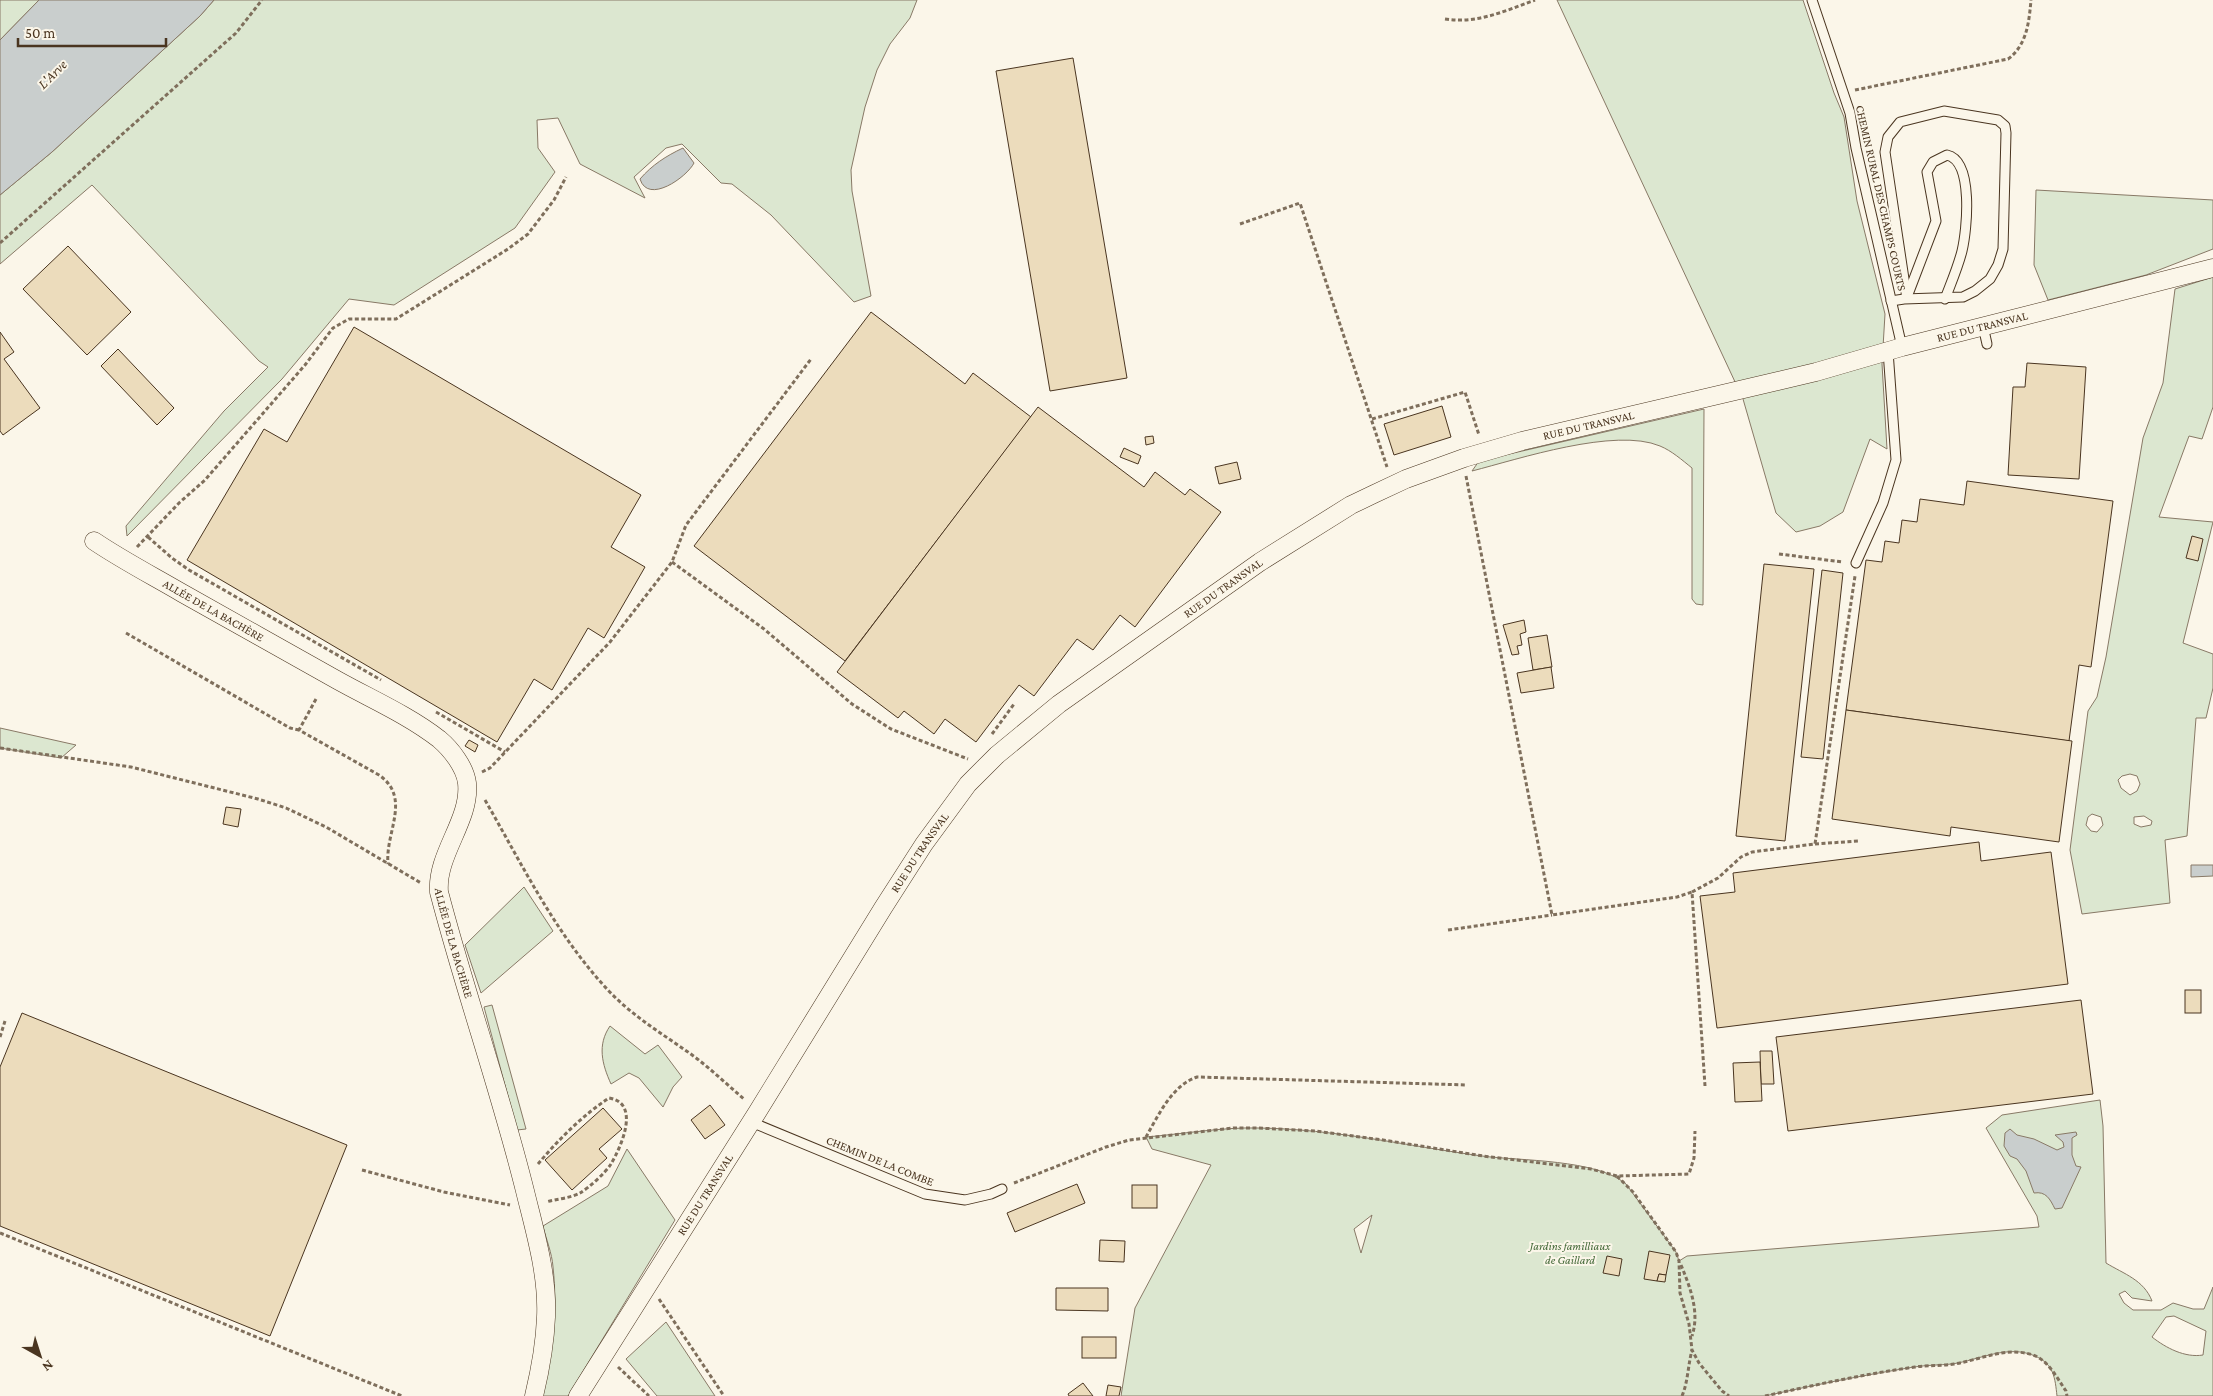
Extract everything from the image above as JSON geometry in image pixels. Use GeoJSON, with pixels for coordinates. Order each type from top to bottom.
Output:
{"type":"FeatureCollection","features":[{"type":"Feature","properties":{"kind":"street","name":"RUE DU TRANSVAL"},"geometry":{"type":"LineString","coordinates":[[578,1396],[755,1117],[924,844],[968,784],[985,766],[1060,704],[1260,562],[1351,506],[1406,479],[1484,452],[1579,427],[1816,372],[1895,349],[2213,268]]}},
{"type":"Feature","properties":{"kind":"street","name":"ALLÉE DE LA BACHÈRE"},"geometry":{"type":"LineString","coordinates":[[94,541],[429,732],[448,748],[457,759],[467,782],[464,808],[439,873],[440,892],[479,1032],[512,1137],[538,1240],[546,1298],[544,1339],[534,1396]]}},
{"type":"Feature","properties":{"kind":"lane","name":"CHEMIN RURAL DES CHAMPS COURTS"},"geometry":{"type":"LineString","coordinates":[[1812,0],[1850,113],[1856,148],[1891,301],[1895,349],[1896,460],[1884,503],[1856,563]]}},
{"type":"Feature","properties":{"kind":"lane"},"geometry":{"type":"LineString","coordinates":[[1891,301],[1963,297],[1975,291],[1990,279],[1998,265],[2003,249],[2006,133],[2005,126],[1998,120],[1944,111],[1900,122],[1890,133],[1885,146],[1907,299]]}},
{"type":"Feature","properties":{"kind":"lane"},"geometry":{"type":"LineString","coordinates":[[1907,299],[1936,221],[1927,172],[1933,162],[1947,155],[1956,159],[1962,168],[1966,210],[1962,250],[1945,299]]}},
{"type":"Feature","properties":{"kind":"lane"},"geometry":{"type":"LineString","coordinates":[[1983,326],[1987,344]]}},
{"type":"Feature","properties":{"kind":"lane","name":"CHEMIN DE LA COMBE"},"geometry":{"type":"LineString","coordinates":[[755,1117],[925,1194],[965,1200],[991,1194],[1002,1189]]}},
{"type":"Feature","properties":{"kind":"path"},"geometry":{"type":"LineString","coordinates":[[0,243],[236,33],[262,0]]}},
{"type":"Feature","properties":{"kind":"path"},"geometry":{"type":"LineString","coordinates":[[1445,19],[1469,21],[1535,0]]}},
{"type":"Feature","properties":{"kind":"path"},"geometry":{"type":"LineString","coordinates":[[1843,92],[2008,59],[2016,54],[2022,43],[2030,18],[2032,0]]}},
{"type":"Feature","properties":{"kind":"path"},"geometry":{"type":"LineString","coordinates":[[124,559],[148,537],[179,503],[205,480],[300,372],[333,328],[349,319],[396,318],[508,249],[528,234],[554,200],[566,177]]}},
{"type":"Feature","properties":{"kind":"path"},"geometry":{"type":"LineString","coordinates":[[1240,224],[1300,203],[1384,459]]}},
{"type":"Feature","properties":{"kind":"path"},"geometry":{"type":"LineString","coordinates":[[755,1117],[687,1051],[634,1014],[608,990],[576,952],[549,915],[484,798],[467,782],[490,768],[610,642],[672,562],[686,525],[811,359]]}},
{"type":"Feature","properties":{"kind":"path"},"geometry":{"type":"LineString","coordinates":[[1372,419],[1465,392],[1484,452]]}},
{"type":"Feature","properties":{"kind":"path"},"geometry":{"type":"LineString","coordinates":[[1465,472],[1552,916]]}},
{"type":"Feature","properties":{"kind":"path"},"geometry":{"type":"LineString","coordinates":[[148,537],[189,570],[386,683]]}},
{"type":"Feature","properties":{"kind":"path"},"geometry":{"type":"LineString","coordinates":[[1779,554],[1856,563],[1816,844]]}},
{"type":"Feature","properties":{"kind":"path"},"geometry":{"type":"LineString","coordinates":[[672,562],[764,629],[852,704],[890,729],[985,766]]}},
{"type":"Feature","properties":{"kind":"path"},"geometry":{"type":"LineString","coordinates":[[126,633],[290,728],[299,730],[388,782],[394,792],[396,805],[388,864]]}},
{"type":"Feature","properties":{"kind":"path"},"geometry":{"type":"LineString","coordinates":[[299,730],[316,699]]}},
{"type":"Feature","properties":{"kind":"path"},"geometry":{"type":"LineString","coordinates":[[428,708],[505,752]]}},
{"type":"Feature","properties":{"kind":"path"},"geometry":{"type":"LineString","coordinates":[[0,748],[131,767],[258,799],[286,808],[326,827],[440,892]]}},
{"type":"Feature","properties":{"kind":"path"},"geometry":{"type":"LineString","coordinates":[[1448,930],[1677,897],[1692,892],[1718,878],[1741,858],[1752,852],[1858,841]]}},
{"type":"Feature","properties":{"kind":"path"},"geometry":{"type":"LineString","coordinates":[[1692,892],[1705,1086]]}},
{"type":"Feature","properties":{"kind":"path"},"geometry":{"type":"LineString","coordinates":[[0,1037],[5,1021]]}},
{"type":"Feature","properties":{"kind":"path"},"geometry":{"type":"LineString","coordinates":[[1146,1137],[1162,1109],[1182,1085],[1197,1077],[1467,1085]]}},
{"type":"Feature","properties":{"kind":"path"},"geometry":{"type":"LineString","coordinates":[[362,1170],[488,1202],[522,1206],[580,1193],[606,1170],[611,1163],[627,1126],[626,1113],[620,1103],[609,1098],[600,1104],[554,1146],[523,1181]]}},
{"type":"Feature","properties":{"kind":"path"},"geometry":{"type":"LineString","coordinates":[[1002,1189],[1106,1147],[1146,1137],[1233,1128],[1286,1128],[1384,1140],[1483,1156],[1591,1169],[1617,1176],[1689,1174],[1694,1158],[1696,1131]]}},
{"type":"Feature","properties":{"kind":"path"},"geometry":{"type":"LineString","coordinates":[[1617,1176],[1633,1192],[1676,1252],[1689,1285],[1694,1309],[1696,1325],[1692,1336]]}},
{"type":"Feature","properties":{"kind":"path"},"geometry":{"type":"LineString","coordinates":[[0,1233],[402,1396]]}},
{"type":"Feature","properties":{"kind":"path"},"geometry":{"type":"LineString","coordinates":[[1679,1261],[1680,1293],[1692,1336],[1692,1350],[1682,1396]]}},
{"type":"Feature","properties":{"kind":"path"},"geometry":{"type":"LineString","coordinates":[[649,1284],[724,1396]]}},
{"type":"Feature","properties":{"kind":"path"},"geometry":{"type":"LineString","coordinates":[[1692,1350],[1699,1364],[1722,1391],[1729,1396]]}},
{"type":"Feature","properties":{"kind":"path"},"geometry":{"type":"LineString","coordinates":[[1765,1396],[1828,1382],[1917,1367],[1954,1364],[1991,1355],[2014,1352],[2035,1356],[2045,1362],[2062,1385],[2067,1396]]}},
{"type":"Feature","properties":{"kind":"path"},"geometry":{"type":"LineString","coordinates":[[604,1355],[649,1396]]}},
{"type":"Feature","properties":{"kind":"green space"},"geometry":{"type":"Polygon","coordinates":[[[0,0],[39,0],[0,40],[0,0]]]}},
{"type":"Feature","properties":{"kind":"green space"},"geometry":{"type":"Polygon","coordinates":[[[214,0],[917,0],[910,18],[890,44],[877,70],[865,107],[851,170],[852,191],[871,296],[854,302],[771,215],[732,184],[721,183],[682,144],[666,148],[634,177],[645,198],[580,164],[558,118],[537,120],[538,148],[555,172],[515,228],[394,305],[349,299],[282,379],[127,536],[126,526],[224,411],[268,367],[259,361],[92,185],[0,264],[0,195],[52,152],[200,16],[214,0]]]}},
{"type":"Feature","properties":{"kind":"green space"},"geometry":{"type":"Polygon","coordinates":[[[1557,0],[1803,0],[1834,93],[1844,117],[1857,201],[1885,314],[1882,364],[1887,449],[1870,439],[1843,512],[1820,526],[1796,532],[1776,513],[1743,399],[1557,0]]]}},
{"type":"Feature","properties":{"kind":"green space"},"geometry":{"type":"Polygon","coordinates":[[[2036,190],[2213,200],[2213,249],[2146,275],[2048,300],[2034,265],[2036,190]]]}},
{"type":"Feature","properties":{"kind":"green space"},"geometry":{"type":"Polygon","coordinates":[[[2213,277],[2213,407],[2202,439],[2189,436],[2159,517],[2213,522],[2183,643],[2213,654],[2213,688],[2206,718],[2196,718],[2187,836],[2165,840],[2170,903],[2082,914],[2070,850],[2088,711],[2097,697],[2106,657],[2143,438],[2163,383],[2175,289],[2213,277]],[[2130,774],[2122,776],[2118,780],[2121,788],[2130,795],[2137,791],[2140,784],[2137,776],[2130,774]],[[2092,814],[2088,817],[2086,825],[2091,831],[2097,832],[2103,825],[2101,817],[2092,814]],[[2144,816],[2134,817],[2134,824],[2141,827],[2151,825],[2152,821],[2144,816]]]}},
{"type":"Feature","properties":{"kind":"green space"},"geometry":{"type":"Polygon","coordinates":[[[1704,409],[1703,605],[1696,604],[1692,599],[1692,468],[1669,450],[1641,441],[1593,442],[1540,453],[1472,471],[1479,461],[1704,409]]]}},
{"type":"Feature","properties":{"kind":"green space"},"geometry":{"type":"Polygon","coordinates":[[[0,728],[76,745],[61,758],[0,748],[0,728]]]}},
{"type":"Feature","properties":{"kind":"green space"},"geometry":{"type":"Polygon","coordinates":[[[524,887],[553,931],[481,993],[465,945],[524,887]]]}},
{"type":"Feature","properties":{"kind":"green space"},"geometry":{"type":"Polygon","coordinates":[[[492,1005],[526,1129],[517,1130],[484,1007],[492,1005]]]}},
{"type":"Feature","properties":{"kind":"green space"},"geometry":{"type":"Polygon","coordinates":[[[610,1026],[645,1054],[658,1045],[682,1077],[673,1087],[663,1107],[639,1078],[629,1073],[611,1084],[602,1055],[603,1040],[610,1026]]]}},
{"type":"Feature","properties":{"kind":"green space","name":"Jardins familliaux de Gaillard"},"geometry":{"type":"Polygon","coordinates":[[[2100,1100],[2103,1126],[2106,1263],[2133,1278],[2144,1288],[2152,1301],[2132,1298],[2125,1291],[2119,1294],[2124,1303],[2133,1310],[2161,1310],[2173,1303],[2193,1309],[2204,1309],[2213,1287],[2213,1396],[2057,1396],[2052,1372],[2046,1363],[2035,1356],[2025,1353],[2004,1352],[1952,1364],[1919,1366],[1877,1373],[1765,1396],[1121,1396],[1135,1308],[1211,1165],[1152,1149],[1146,1137],[1231,1129],[1287,1129],[1316,1131],[1482,1156],[1578,1165],[1613,1176],[1626,1184],[1676,1252],[1679,1261],[1687,1256],[2039,1227],[2037,1216],[1986,1128],[2002,1115],[2100,1100]],[[1372,1215],[1354,1229],[1361,1253],[1372,1215]],[[2174,1316],[2166,1317],[2152,1337],[2163,1345],[2183,1354],[2203,1355],[2206,1331],[2174,1316]]]}},
{"type":"Feature","properties":{"kind":"green space"},"geometry":{"type":"Polygon","coordinates":[[[627,1149],[675,1220],[568,1396],[541,1396],[551,1348],[555,1300],[552,1262],[543,1226],[608,1186],[627,1149]]]}},
{"type":"Feature","properties":{"kind":"green space"},"geometry":{"type":"Polygon","coordinates":[[[666,1322],[715,1396],[657,1396],[626,1359],[666,1322]]]}},
{"type":"Feature","properties":{"kind":"water","name":"L'Arve"},"geometry":{"type":"Polygon","coordinates":[[[39,0],[214,0],[200,16],[52,152],[0,195],[0,40],[39,0]]]}},
{"type":"Feature","properties":{"kind":"water"},"geometry":{"type":"Polygon","coordinates":[[[683,148],[694,163],[684,175],[659,189],[651,189],[644,186],[640,179],[649,169],[683,148]]]}},
{"type":"Feature","properties":{"kind":"water"},"geometry":{"type":"Polygon","coordinates":[[[2191,865],[2213,865],[2213,876],[2191,877],[2191,865]]]}},
{"type":"Feature","properties":{"kind":"water"},"geometry":{"type":"Polygon","coordinates":[[[2010,1129],[2017,1135],[2034,1139],[2057,1150],[2064,1147],[2063,1142],[2055,1135],[2076,1132],[2077,1135],[2072,1138],[2072,1155],[2076,1166],[2081,1167],[2062,1208],[2055,1209],[2045,1195],[2034,1193],[2026,1171],[2017,1159],[2010,1156],[2004,1146],[2005,1133],[2010,1129]]]}},
{"type":"Feature","properties":{"kind":"building"},"geometry":{"type":"Polygon","coordinates":[[[1073,58],[1127,378],[1050,391],[996,71],[1073,58]]]}},
{"type":"Feature","properties":{"kind":"building"},"geometry":{"type":"Polygon","coordinates":[[[68,246],[131,312],[87,355],[23,289],[68,246]]]}},
{"type":"Feature","properties":{"kind":"building"},"geometry":{"type":"Polygon","coordinates":[[[871,312],[965,384],[973,373],[1031,417],[845,661],[694,546],[871,312]]]}},
{"type":"Feature","properties":{"kind":"building"},"geometry":{"type":"Polygon","coordinates":[[[354,327],[641,495],[611,547],[645,567],[604,638],[588,628],[552,690],[534,679],[497,742],[187,560],[264,429],[287,442],[354,327]]]}},
{"type":"Feature","properties":{"kind":"building"},"geometry":{"type":"Polygon","coordinates":[[[0,332],[14,352],[4,359],[40,408],[3,435],[0,431],[0,332]]]}},
{"type":"Feature","properties":{"kind":"building"},"geometry":{"type":"Polygon","coordinates":[[[118,349],[174,408],[157,425],[101,366],[118,349]]]}},
{"type":"Feature","properties":{"kind":"building"},"geometry":{"type":"Polygon","coordinates":[[[2027,363],[2086,367],[2079,479],[2008,475],[2013,387],[2025,387],[2027,363]]]}},
{"type":"Feature","properties":{"kind":"building"},"geometry":{"type":"Polygon","coordinates":[[[1442,406],[1451,437],[1394,455],[1384,424],[1442,406]]]}},
{"type":"Feature","properties":{"kind":"building"},"geometry":{"type":"Polygon","coordinates":[[[1038,407],[1144,487],[1155,472],[1185,495],[1190,489],[1221,512],[1135,627],[1120,615],[1093,650],[1077,639],[1034,696],[1019,685],[976,742],[945,719],[934,734],[904,711],[898,718],[837,672],[1038,407]]]}},
{"type":"Feature","properties":{"kind":"building"},"geometry":{"type":"Polygon","coordinates":[[[1153,436],[1154,443],[1146,445],[1145,437],[1153,436]]]}},
{"type":"Feature","properties":{"kind":"building"},"geometry":{"type":"Polygon","coordinates":[[[1124,448],[1141,456],[1138,464],[1120,457],[1124,448]]]}},
{"type":"Feature","properties":{"kind":"building"},"geometry":{"type":"Polygon","coordinates":[[[1237,462],[1241,479],[1219,484],[1215,467],[1237,462]]]}},
{"type":"Feature","properties":{"kind":"building"},"geometry":{"type":"Polygon","coordinates":[[[1967,481],[2113,501],[2091,667],[2079,665],[2069,741],[1846,710],[1866,560],[1882,562],[1885,541],[1899,543],[1902,520],[1917,522],[1920,499],[1964,505],[1967,481]]]}},
{"type":"Feature","properties":{"kind":"building"},"geometry":{"type":"Polygon","coordinates":[[[2192,536],[2203,539],[2198,561],[2186,558],[2192,536]]]}},
{"type":"Feature","properties":{"kind":"building"},"geometry":{"type":"Polygon","coordinates":[[[1764,564],[1814,569],[1785,841],[1736,836],[1764,564]]]}},
{"type":"Feature","properties":{"kind":"building"},"geometry":{"type":"Polygon","coordinates":[[[1822,570],[1843,573],[1823,759],[1801,757],[1822,570]]]}},
{"type":"Feature","properties":{"kind":"building"},"geometry":{"type":"Polygon","coordinates":[[[1524,620],[1526,632],[1520,634],[1522,645],[1517,646],[1519,654],[1512,655],[1503,625],[1524,620]]]}},
{"type":"Feature","properties":{"kind":"building"},"geometry":{"type":"Polygon","coordinates":[[[1547,635],[1552,667],[1533,670],[1528,638],[1547,635]]]}},
{"type":"Feature","properties":{"kind":"building"},"geometry":{"type":"Polygon","coordinates":[[[1551,667],[1554,688],[1521,693],[1517,673],[1551,667]]]}},
{"type":"Feature","properties":{"kind":"building"},"geometry":{"type":"Polygon","coordinates":[[[1846,710],[2072,741],[2059,842],[1951,827],[1950,836],[1832,819],[1846,710]]]}},
{"type":"Feature","properties":{"kind":"building"},"geometry":{"type":"Polygon","coordinates":[[[469,740],[478,745],[475,752],[465,746],[469,740]]]}},
{"type":"Feature","properties":{"kind":"building"},"geometry":{"type":"Polygon","coordinates":[[[226,807],[241,809],[238,827],[223,824],[226,807]]]}},
{"type":"Feature","properties":{"kind":"building"},"geometry":{"type":"Polygon","coordinates":[[[1979,842],[1981,861],[2051,852],[2068,984],[1717,1028],[1700,896],[1735,892],[1733,873],[1979,842]]]}},
{"type":"Feature","properties":{"kind":"building"},"geometry":{"type":"Polygon","coordinates":[[[2185,990],[2201,990],[2201,1013],[2185,1013],[2185,990]]]}},
{"type":"Feature","properties":{"kind":"building"},"geometry":{"type":"Polygon","coordinates":[[[2081,1000],[2093,1094],[1788,1131],[1776,1037],[2081,1000]]]}},
{"type":"Feature","properties":{"kind":"building"},"geometry":{"type":"Polygon","coordinates":[[[22,1013],[347,1145],[270,1336],[0,1226],[0,1067],[22,1013]]]}},
{"type":"Feature","properties":{"kind":"building"},"geometry":{"type":"Polygon","coordinates":[[[1760,1051],[1772,1051],[1774,1084],[1761,1084],[1760,1051]]]}},
{"type":"Feature","properties":{"kind":"building"},"geometry":{"type":"Polygon","coordinates":[[[1760,1062],[1762,1101],[1735,1102],[1733,1063],[1760,1062]]]}},
{"type":"Feature","properties":{"kind":"building"},"geometry":{"type":"Polygon","coordinates":[[[710,1105],[725,1125],[705,1139],[691,1120],[710,1105]]]}},
{"type":"Feature","properties":{"kind":"building"},"geometry":{"type":"Polygon","coordinates":[[[603,1108],[622,1129],[599,1149],[607,1158],[572,1190],[545,1160],[603,1108]]]}},
{"type":"Feature","properties":{"kind":"building"},"geometry":{"type":"Polygon","coordinates":[[[1077,1184],[1085,1203],[1015,1232],[1007,1213],[1077,1184]]]}},
{"type":"Feature","properties":{"kind":"building"},"geometry":{"type":"Polygon","coordinates":[[[1132,1185],[1157,1185],[1157,1208],[1132,1208],[1132,1185]]]}},
{"type":"Feature","properties":{"kind":"building"},"geometry":{"type":"Polygon","coordinates":[[[1100,1240],[1125,1241],[1124,1262],[1099,1261],[1100,1240]]]}},
{"type":"Feature","properties":{"kind":"building"},"geometry":{"type":"Polygon","coordinates":[[[1649,1251],[1670,1255],[1666,1275],[1659,1274],[1657,1281],[1644,1279],[1649,1251]]]}},
{"type":"Feature","properties":{"kind":"building"},"geometry":{"type":"Polygon","coordinates":[[[1607,1256],[1622,1259],[1619,1276],[1603,1273],[1607,1256]]]}},
{"type":"Feature","properties":{"kind":"building"},"geometry":{"type":"Polygon","coordinates":[[[1659,1274],[1666,1275],[1665,1282],[1657,1281],[1659,1274]]]}},
{"type":"Feature","properties":{"kind":"building"},"geometry":{"type":"Polygon","coordinates":[[[1056,1288],[1108,1288],[1108,1311],[1056,1310],[1056,1288]]]}},
{"type":"Feature","properties":{"kind":"building"},"geometry":{"type":"Polygon","coordinates":[[[1082,1337],[1116,1337],[1116,1358],[1082,1358],[1082,1337]]]}},
{"type":"Feature","properties":{"kind":"building"},"geometry":{"type":"Polygon","coordinates":[[[1083,1383],[1093,1396],[1069,1396],[1068,1394],[1083,1383]]]}},
{"type":"Feature","properties":{"kind":"building"},"geometry":{"type":"Polygon","coordinates":[[[1108,1385],[1121,1387],[1119,1396],[1106,1396],[1108,1385]]]}}]}
